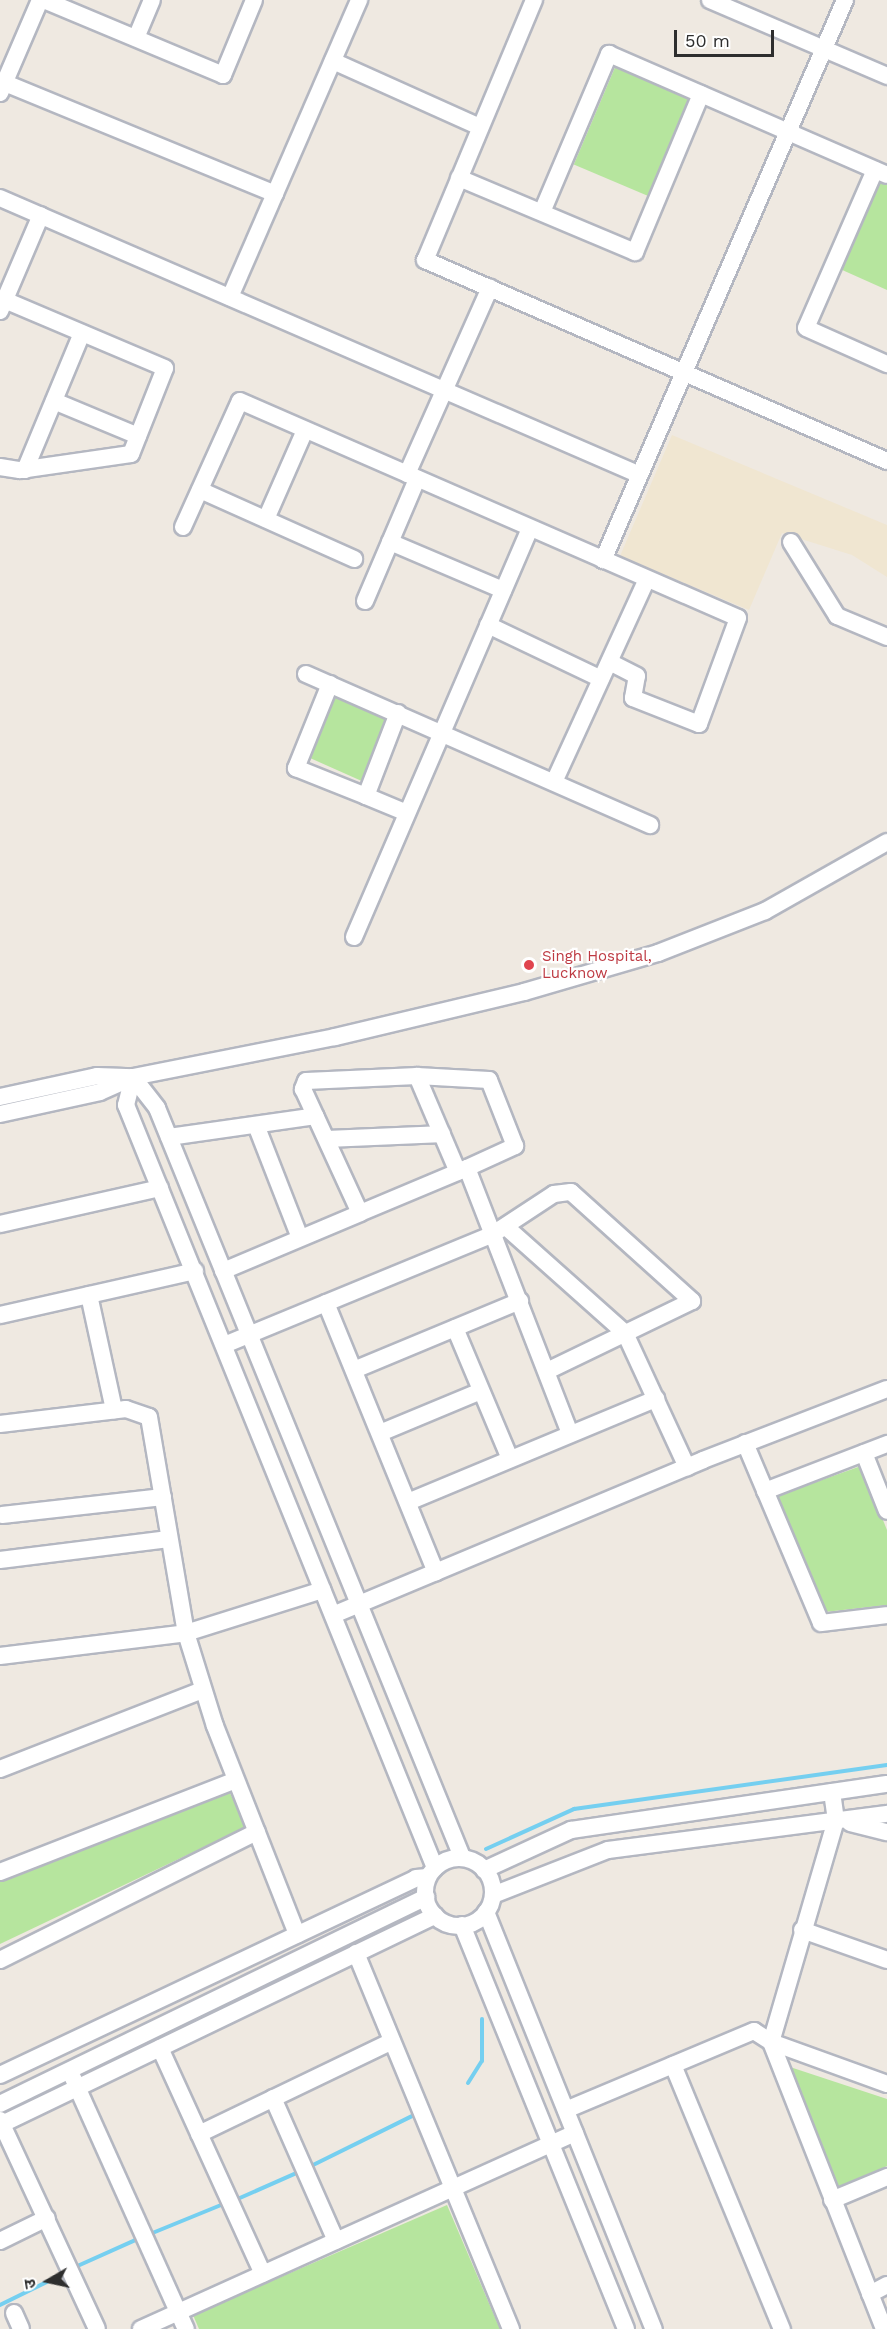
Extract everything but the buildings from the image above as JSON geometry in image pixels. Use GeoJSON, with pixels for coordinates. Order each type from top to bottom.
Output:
{"type":"FeatureCollection","features":[{"type":"Feature","properties":{"kind":"street"},"geometry":{"type":"LineString","coordinates":[[254,0],[223,75],[42,0],[2,88],[275,194]]}},
{"type":"Feature","properties":{"kind":"street"},"geometry":{"type":"LineString","coordinates":[[136,38],[152,0]]}},
{"type":"Feature","properties":{"kind":"street"},"geometry":{"type":"LineString","coordinates":[[230,297],[359,0]]}},
{"type":"Feature","properties":{"kind":"street"},"geometry":{"type":"LineString","coordinates":[[534,0],[425,260],[887,461]]}},
{"type":"Feature","properties":{"kind":"street"},"geometry":{"type":"LineString","coordinates":[[710,0],[887,76]]}},
{"type":"Feature","properties":{"kind":"street"},"geometry":{"type":"LineString","coordinates":[[603,560],[845,0]]}},
{"type":"Feature","properties":{"kind":"street"},"geometry":{"type":"LineString","coordinates":[[542,212],[609,54],[881,172],[806,328],[887,364]]}},
{"type":"Feature","properties":{"kind":"street"},"geometry":{"type":"LineString","coordinates":[[333,61],[480,127]]}},
{"type":"Feature","properties":{"kind":"street"},"geometry":{"type":"LineString","coordinates":[[459,178],[635,252],[701,94]]}},
{"type":"Feature","properties":{"kind":"street"},"geometry":{"type":"LineString","coordinates":[[0,198],[640,475]]}},
{"type":"Feature","properties":{"kind":"street"},"geometry":{"type":"LineString","coordinates":[[0,467],[25,470],[131,454],[165,368],[82,333],[2,305],[41,215]]}},
{"type":"Feature","properties":{"kind":"street"},"geometry":{"type":"LineString","coordinates":[[365,601],[390,542],[445,390],[490,288]]}},
{"type":"Feature","properties":{"kind":"street"},"geometry":{"type":"LineString","coordinates":[[25,470],[82,333]]}},
{"type":"Feature","properties":{"kind":"street"},"geometry":{"type":"LineString","coordinates":[[54,401],[138,436]]}},
{"type":"Feature","properties":{"kind":"street"},"geometry":{"type":"LineString","coordinates":[[183,527],[240,401],[738,618],[699,724],[633,698],[637,675],[609,662]]}},
{"type":"Feature","properties":{"kind":"street"},"geometry":{"type":"LineString","coordinates":[[266,519],[305,430]]}},
{"type":"Feature","properties":{"kind":"street"},"geometry":{"type":"LineString","coordinates":[[200,490],[354,559]]}},
{"type":"Feature","properties":{"kind":"street"},"geometry":{"type":"LineString","coordinates":[[354,937],[530,528]]}},
{"type":"Feature","properties":{"kind":"street"},"geometry":{"type":"LineString","coordinates":[[390,542],[503,590]]}},
{"type":"Feature","properties":{"kind":"street"},"geometry":{"type":"LineString","coordinates":[[791,542],[837,616],[887,637]]}},
{"type":"Feature","properties":{"kind":"street"},"geometry":{"type":"LineString","coordinates":[[554,782],[647,579]]}},
{"type":"Feature","properties":{"kind":"street"},"geometry":{"type":"LineString","coordinates":[[488,625],[601,679]]}},
{"type":"Feature","properties":{"kind":"street"},"geometry":{"type":"LineString","coordinates":[[306,674],[650,825]]}},
{"type":"Feature","properties":{"kind":"street"},"geometry":{"type":"LineString","coordinates":[[330,684],[296,768],[407,813]]}},
{"type":"Feature","properties":{"kind":"street"},"geometry":{"type":"LineString","coordinates":[[366,796],[398,713]]}},
{"type":"Feature","properties":{"kind":"street"},"geometry":{"type":"LineString","coordinates":[[0,1114],[100,1092],[133,1077],[524,992],[658,953],[765,911],[887,842]]}},
{"type":"Feature","properties":{"kind":"street"},"geometry":{"type":"LineString","coordinates":[[0,1097],[97,1076],[133,1077]]}},
{"type":"Feature","properties":{"kind":"street"},"geometry":{"type":"LineString","coordinates":[[417,1076],[442,1134],[500,1231],[520,1301],[570,1434]]}},
{"type":"Feature","properties":{"kind":"street"},"geometry":{"type":"LineString","coordinates":[[223,1271],[463,1170],[515,1146],[493,1085],[480,1076],[314,1078],[303,1089],[329,1139],[360,1213]]}},
{"type":"Feature","properties":{"kind":"street"},"geometry":{"type":"LineString","coordinates":[[97,2329],[2,2122],[435,1916],[462,1925],[486,1912],[493,1895],[484,1870],[462,1857],[157,1108],[133,1077]]}},
{"type":"Feature","properties":{"kind":"street"},"geometry":{"type":"LineString","coordinates":[[133,1077],[126,1105],[333,1615],[432,1873],[426,1897],[435,1916]]}},
{"type":"Feature","properties":{"kind":"street"},"geometry":{"type":"LineString","coordinates":[[169,1137],[316,1116]]}},
{"type":"Feature","properties":{"kind":"street"},"geometry":{"type":"LineString","coordinates":[[256,1125],[300,1238]]}},
{"type":"Feature","properties":{"kind":"street"},"geometry":{"type":"LineString","coordinates":[[329,1139],[442,1134]]}},
{"type":"Feature","properties":{"kind":"street"},"geometry":{"type":"LineString","coordinates":[[0,1224],[160,1188]]}},
{"type":"Feature","properties":{"kind":"street"},"geometry":{"type":"LineString","coordinates":[[224,1345],[500,1231],[554,1194],[571,1192],[692,1301],[547,1371]]}},
{"type":"Feature","properties":{"kind":"street"},"geometry":{"type":"LineString","coordinates":[[500,1231],[626,1334],[687,1467]]}},
{"type":"Feature","properties":{"kind":"street"},"geometry":{"type":"LineString","coordinates":[[0,1315],[195,1271]]}},
{"type":"Feature","properties":{"kind":"street"},"geometry":{"type":"LineString","coordinates":[[89,1294],[114,1410]]}},
{"type":"Feature","properties":{"kind":"street"},"geometry":{"type":"LineString","coordinates":[[354,1370],[520,1301]]}},
{"type":"Feature","properties":{"kind":"street"},"geometry":{"type":"LineString","coordinates":[[326,1303],[436,1572]]}},
{"type":"Feature","properties":{"kind":"street"},"geometry":{"type":"LineString","coordinates":[[455,1328],[510,1460]]}},
{"type":"Feature","properties":{"kind":"street"},"geometry":{"type":"LineString","coordinates":[[333,1615],[687,1467],[887,1389]]}},
{"type":"Feature","properties":{"kind":"street"},"geometry":{"type":"LineString","coordinates":[[380,1433],[481,1391]]}},
{"type":"Feature","properties":{"kind":"street"},"geometry":{"type":"LineString","coordinates":[[408,1502],[656,1399]]}},
{"type":"Feature","properties":{"kind":"street"},"geometry":{"type":"LineString","coordinates":[[0,1424],[114,1410],[140,1411],[148,1417],[186,1633],[203,1690],[236,1780],[297,1934]]}},
{"type":"Feature","properties":{"kind":"street"},"geometry":{"type":"LineString","coordinates":[[746,1443],[821,1623],[887,1615]]}},
{"type":"Feature","properties":{"kind":"street"},"geometry":{"type":"LineString","coordinates":[[765,1491],[887,1444]]}},
{"type":"Feature","properties":{"kind":"street"},"geometry":{"type":"LineString","coordinates":[[864,1453],[887,1511]]}},
{"type":"Feature","properties":{"kind":"street"},"geometry":{"type":"LineString","coordinates":[[2,1515],[163,1497]]}},
{"type":"Feature","properties":{"kind":"street"},"geometry":{"type":"LineString","coordinates":[[0,1560],[170,1539]]}},
{"type":"Feature","properties":{"kind":"street"},"geometry":{"type":"LineString","coordinates":[[0,1656],[186,1633],[322,1590]]}},
{"type":"Feature","properties":{"kind":"street"},"geometry":{"type":"LineString","coordinates":[[0,1769],[203,1690]]}},
{"type":"Feature","properties":{"kind":"street"},"geometry":{"type":"LineString","coordinates":[[0,1872],[236,1780]]}},
{"type":"Feature","properties":{"kind":"street"},"geometry":{"type":"LineString","coordinates":[[484,1870],[571,1830],[887,1784]]}},
{"type":"Feature","properties":{"kind":"street"},"geometry":{"type":"LineString","coordinates":[[832,1792],[836,1820],[771,2042],[884,2329]]}},
{"type":"Feature","properties":{"kind":"street"},"geometry":{"type":"LineString","coordinates":[[493,1895],[608,1850],[887,1814]]}},
{"type":"Feature","properties":{"kind":"street"},"geometry":{"type":"LineString","coordinates":[[836,1820],[887,1832]]}},
{"type":"Feature","properties":{"kind":"street"},"geometry":{"type":"LineString","coordinates":[[0,1960],[257,1832]]}},
{"type":"Feature","properties":{"kind":"street"},"geometry":{"type":"LineString","coordinates":[[0,2075],[416,1878],[432,1873],[447,1859],[462,1857]]}},
{"type":"Feature","properties":{"kind":"street"},"geometry":{"type":"LineString","coordinates":[[0,2104],[426,1897]]}},
{"type":"Feature","properties":{"kind":"street"},"geometry":{"type":"LineString","coordinates":[[486,1912],[654,2329]]}},
{"type":"Feature","properties":{"kind":"street"},"geometry":{"type":"LineString","coordinates":[[462,1925],[626,2329]]}},
{"type":"Feature","properties":{"kind":"street"},"geometry":{"type":"LineString","coordinates":[[802,1930],[887,1960]]}},
{"type":"Feature","properties":{"kind":"street"},"geometry":{"type":"LineString","coordinates":[[356,1953],[511,2329]]}},
{"type":"Feature","properties":{"kind":"street"},"geometry":{"type":"LineString","coordinates":[[566,2110],[754,2031],[771,2042],[887,2084]]}},
{"type":"Feature","properties":{"kind":"street"},"geometry":{"type":"LineString","coordinates":[[199,2134],[392,2041]]}},
{"type":"Feature","properties":{"kind":"street"},"geometry":{"type":"LineString","coordinates":[[160,2048],[262,2274]]}},
{"type":"Feature","properties":{"kind":"street"},"geometry":{"type":"LineString","coordinates":[[673,2065],[782,2329]]}},
{"type":"Feature","properties":{"kind":"street"},"geometry":{"type":"LineString","coordinates":[[69,2070],[186,2329]]}},
{"type":"Feature","properties":{"kind":"street"},"geometry":{"type":"LineString","coordinates":[[273,2098],[336,2241]]}},
{"type":"Feature","properties":{"kind":"street"},"geometry":{"type":"LineString","coordinates":[[141,2329],[575,2133]]}},
{"type":"Feature","properties":{"kind":"street"},"geometry":{"type":"LineString","coordinates":[[832,2200],[887,2177]]}},
{"type":"Feature","properties":{"kind":"street"},"geometry":{"type":"LineString","coordinates":[[0,2241],[48,2218]]}},
{"type":"Feature","properties":{"kind":"street"},"geometry":{"type":"LineString","coordinates":[[870,2294],[887,2285]]}},
{"type":"Feature","properties":{"kind":"street"},"geometry":{"type":"LineString","coordinates":[[14,2313],[21,2329]]}},
{"type":"Feature","properties":{"kind":"shaded area"},"geometry":{"type":"Polygon","coordinates":[[[672,435],[887,525],[887,577],[852,555],[782,533],[749,610],[620,556],[672,435]]]}},
{"type":"Feature","properties":{"kind":"green space"},"geometry":{"type":"Polygon","coordinates":[[[616,65],[693,98],[651,197],[574,164],[616,65]]]}},
{"type":"Feature","properties":{"kind":"green space"},"geometry":{"type":"Polygon","coordinates":[[[879,181],[887,184],[887,290],[840,269],[879,181]]]}},
{"type":"Feature","properties":{"kind":"green space"},"geometry":{"type":"Polygon","coordinates":[[[333,696],[390,721],[363,782],[306,756],[333,696]]]}},
{"type":"Feature","properties":{"kind":"green space"},"geometry":{"type":"Polygon","coordinates":[[[861,1466],[887,1530],[887,1605],[825,1612],[777,1496],[861,1466]]]}},
{"type":"Feature","properties":{"kind":"green space"},"geometry":{"type":"Polygon","coordinates":[[[229,1791],[246,1827],[0,1944],[0,1880],[229,1791]]]}},
{"type":"Feature","properties":{"kind":"green space"},"geometry":{"type":"Polygon","coordinates":[[[787,2066],[887,2099],[887,2166],[837,2188],[787,2066]]]}},
{"type":"Feature","properties":{"kind":"green space"},"geometry":{"type":"Polygon","coordinates":[[[447,2205],[500,2329],[199,2329],[193,2315],[447,2205]]]}},
{"type":"Feature","properties":{"kind":"waterway"},"geometry":{"type":"LineString","coordinates":[[486,1849],[574,1809],[887,1765]]}},
{"type":"Feature","properties":{"kind":"waterway"},"geometry":{"type":"LineString","coordinates":[[468,2083],[482,2061],[482,2019]]}},
{"type":"Feature","properties":{"kind":"waterway"},"geometry":{"type":"LineString","coordinates":[[307,2168],[412,2116]]}},
{"type":"Feature","properties":{"kind":"waterway"},"geometry":{"type":"LineString","coordinates":[[233,2201],[301,2171]]}},
{"type":"Feature","properties":{"kind":"waterway"},"geometry":{"type":"LineString","coordinates":[[150,2234],[226,2203]]}},
{"type":"Feature","properties":{"kind":"waterway"},"geometry":{"type":"LineString","coordinates":[[73,2268],[140,2238]]}},
{"type":"Feature","properties":{"kind":"waterway"},"geometry":{"type":"LineString","coordinates":[[0,2305],[67,2272]]}},
{"type":"Feature","properties":{"kind":"place","name":"Singh Hospital, Lucknow"},"geometry":{"type":"Point","coordinates":[529,965]}}]}
